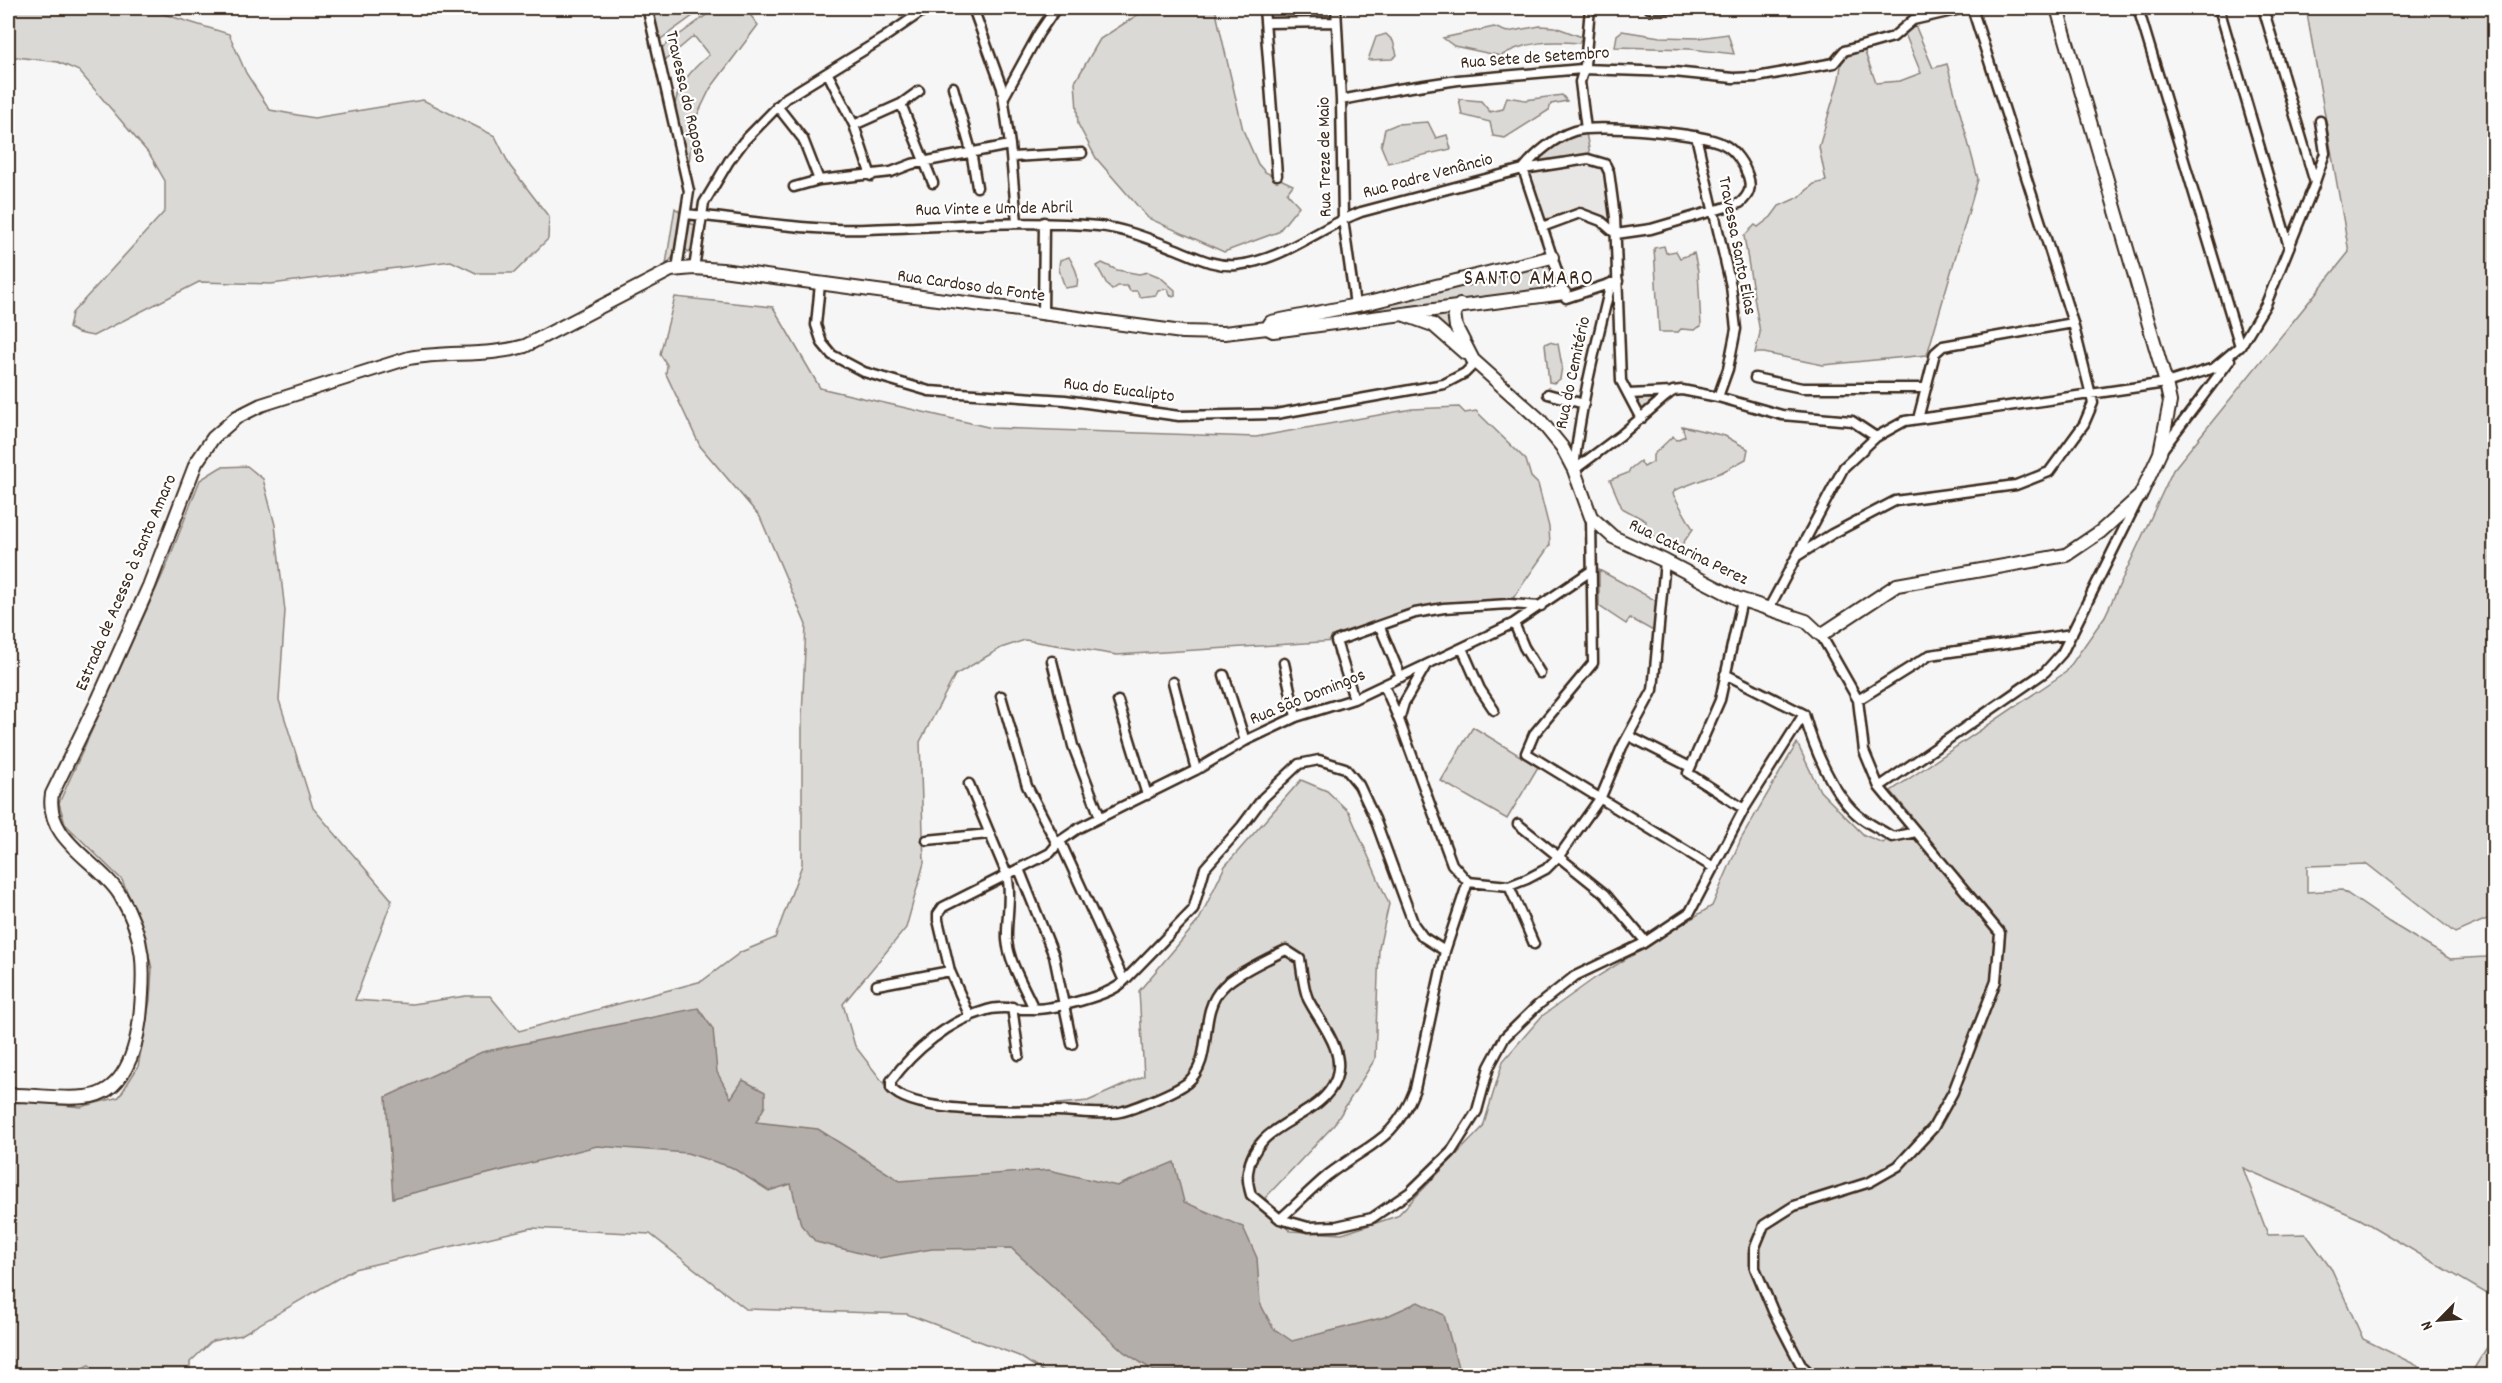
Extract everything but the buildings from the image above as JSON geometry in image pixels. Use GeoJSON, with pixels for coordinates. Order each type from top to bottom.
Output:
{"type":"FeatureCollection","features":[{"type":"Feature","properties":{"kind":"main road"},"geometry":{"type":"LineString","coordinates":[[1821,635],[1897,585],[2067,555],[2100,532],[2140,496],[2160,453],[2170,402],[2166,383],[2057,8]]}},
{"type":"Feature","properties":{"kind":"main road","name":"Rua Cardoso da Fonte"},"geometry":{"type":"LineString","coordinates":[[1268,328],[1271,322],[1355,305],[1552,257]]}},
{"type":"Feature","properties":{"kind":"main road","name":"Rua Cardoso da Fonte"},"geometry":{"type":"LineString","coordinates":[[674,270],[693,268],[1182,332],[1224,333],[1268,328]]}},
{"type":"Feature","properties":{"kind":"main road","name":"Estrada de Acesso à Santo Amaro"},"geometry":{"type":"LineString","coordinates":[[8,1095],[74,1098],[97,1095],[112,1087],[121,1077],[134,1048],[142,994],[144,956],[140,942],[127,910],[110,881],[55,826],[50,803],[52,794],[99,700],[149,586],[196,463],[213,438],[237,417],[261,405],[389,363],[428,355],[501,351],[525,346],[674,270]]}},
{"type":"Feature","properties":{"kind":"main road","name":"Rua Cardoso da Fonte"},"geometry":{"type":"LineString","coordinates":[[1268,328],[1270,332],[1564,293]]}},
{"type":"Feature","properties":{"kind":"main road"},"geometry":{"type":"LineString","coordinates":[[1355,305],[1358,320]]}},
{"type":"Feature","properties":{"kind":"main road"},"geometry":{"type":"LineString","coordinates":[[1460,305],[1454,312],[1455,322],[1474,362]]}},
{"type":"Feature","properties":{"kind":"main road"},"geometry":{"type":"LineString","coordinates":[[1397,314],[1419,318],[1433,325],[1540,420],[1562,447],[1574,470],[1591,518]]}},
{"type":"Feature","properties":{"kind":"main road","name":"Rua Catarina Perez"},"geometry":{"type":"LineString","coordinates":[[1591,518],[1613,537],[1742,600],[1806,621],[1821,635]]}},
{"type":"Feature","properties":{"kind":"street"},"geometry":{"type":"LineString","coordinates":[[693,268],[704,203],[744,141],[777,106],[807,84],[828,74],[927,8]]}},
{"type":"Feature","properties":{"kind":"street"},"geometry":{"type":"LineString","coordinates":[[973,8],[1004,98],[1012,157],[1017,222]]}},
{"type":"Feature","properties":{"kind":"street"},"geometry":{"type":"LineString","coordinates":[[1004,98],[1039,33],[1056,8]]}},
{"type":"Feature","properties":{"kind":"street"},"geometry":{"type":"LineString","coordinates":[[1264,8],[1277,175]]}},
{"type":"Feature","properties":{"kind":"street","name":"Rua Treze de Maio"},"geometry":{"type":"LineString","coordinates":[[1336,8],[1341,100],[1343,219],[1355,305]]}},
{"type":"Feature","properties":{"kind":"street"},"geometry":{"type":"LineString","coordinates":[[1586,129],[1580,82],[1585,65],[1590,8]]}},
{"type":"Feature","properties":{"kind":"street"},"geometry":{"type":"LineString","coordinates":[[1649,8],[1698,8]]}},
{"type":"Feature","properties":{"kind":"street","name":"Rua Sete de Setembro"},"geometry":{"type":"LineString","coordinates":[[1341,100],[1458,80],[1582,69],[1674,72],[1733,78],[1756,77],[1834,63],[1844,51],[1893,37],[1913,20],[1965,8]]}},
{"type":"Feature","properties":{"kind":"street"},"geometry":{"type":"LineString","coordinates":[[1797,556],[1832,534],[1895,501],[2016,485],[2049,472],[2084,424],[2093,403],[2073,323],[1972,8]]}},
{"type":"Feature","properties":{"kind":"street"},"geometry":{"type":"LineString","coordinates":[[2138,8],[2240,346]]}},
{"type":"Feature","properties":{"kind":"street"},"geometry":{"type":"LineString","coordinates":[[2219,8],[2289,248]]}},
{"type":"Feature","properties":{"kind":"street"},"geometry":{"type":"LineString","coordinates":[[2263,8],[2315,183]]}},
{"type":"Feature","properties":{"kind":"street","name":"Travessa do Raposo"},"geometry":{"type":"LineString","coordinates":[[648,11],[689,190],[686,214]]}},
{"type":"Feature","properties":{"kind":"street"},"geometry":{"type":"LineString","coordinates":[[1266,23],[1336,22]]}},
{"type":"Feature","properties":{"kind":"street"},"geometry":{"type":"LineString","coordinates":[[828,74],[854,125],[872,176]]}},
{"type":"Feature","properties":{"kind":"street"},"geometry":{"type":"LineString","coordinates":[[952,87],[971,151],[977,188]]}},
{"type":"Feature","properties":{"kind":"street"},"geometry":{"type":"LineString","coordinates":[[854,125],[901,104],[919,91]]}},
{"type":"Feature","properties":{"kind":"street"},"geometry":{"type":"LineString","coordinates":[[901,104],[933,183]]}},
{"type":"Feature","properties":{"kind":"street"},"geometry":{"type":"LineString","coordinates":[[777,106],[803,139],[819,180]]}},
{"type":"Feature","properties":{"kind":"street"},"geometry":{"type":"LineString","coordinates":[[2160,453],[2240,346],[2266,304],[2325,153],[2320,121]]}},
{"type":"Feature","properties":{"kind":"street","name":"Rua Padre Venâncio"},"geometry":{"type":"LineString","coordinates":[[1523,169],[1531,160],[1568,134],[1586,129],[1679,133],[1696,136],[1725,145],[1741,162],[1749,178],[1751,187],[1748,196],[1740,203],[1714,213]]}},
{"type":"Feature","properties":{"kind":"street","name":"Travessa Santo Elias"},"geometry":{"type":"LineString","coordinates":[[1696,136],[1731,286],[1736,328],[1728,369],[1718,397]]}},
{"type":"Feature","properties":{"kind":"street"},"geometry":{"type":"LineString","coordinates":[[794,187],[819,180],[872,176],[971,151],[1010,145]]}},
{"type":"Feature","properties":{"kind":"street"},"geometry":{"type":"LineString","coordinates":[[1012,157],[1082,153]]}},
{"type":"Feature","properties":{"kind":"street","name":"Rua Padre Venâncio"},"geometry":{"type":"LineString","coordinates":[[1343,219],[1414,197],[1523,169],[1588,159],[1605,164],[1609,172],[1616,234]]}},
{"type":"Feature","properties":{"kind":"street"},"geometry":{"type":"LineString","coordinates":[[1523,169],[1564,293]]}},
{"type":"Feature","properties":{"kind":"street"},"geometry":{"type":"LineString","coordinates":[[1542,227],[1580,213],[1601,221],[1616,234],[1652,229],[1714,213]]}},
{"type":"Feature","properties":{"kind":"street"},"geometry":{"type":"LineString","coordinates":[[674,270],[686,214]]}},
{"type":"Feature","properties":{"kind":"street","name":"Rua Vinte e Um de Abril"},"geometry":{"type":"LineString","coordinates":[[686,214],[767,223],[864,229],[1017,222],[1101,226],[1176,249],[1205,261],[1236,265],[1288,251],[1343,219]]}},
{"type":"Feature","properties":{"kind":"street"},"geometry":{"type":"LineString","coordinates":[[1043,315],[1044,222]]}},
{"type":"Feature","properties":{"kind":"street"},"geometry":{"type":"LineString","coordinates":[[1616,234],[1614,282],[1621,381],[1641,419]]}},
{"type":"Feature","properties":{"kind":"street","name":"Rua Cardoso da Fonte"},"geometry":{"type":"LineString","coordinates":[[1564,293],[1566,298],[1614,282]]}},
{"type":"Feature","properties":{"kind":"street","name":"Rua do Cemitério"},"geometry":{"type":"LineString","coordinates":[[1574,470],[1577,432],[1587,381],[1614,282]]}},
{"type":"Feature","properties":{"kind":"street","name":"Rua do Eucalipto"},"geometry":{"type":"LineString","coordinates":[[820,284],[816,315],[818,334],[832,355],[864,372],[929,391],[1065,400],[1179,416],[1276,414],[1444,384],[1465,374],[1474,362]]}},
{"type":"Feature","properties":{"kind":"street"},"geometry":{"type":"LineString","coordinates":[[1918,419],[1935,353],[1943,346],[2073,323]]}},
{"type":"Feature","properties":{"kind":"street"},"geometry":{"type":"LineString","coordinates":[[1769,608],[1844,467],[1876,437],[1905,421],[2166,383],[2214,368],[2240,346]]}},
{"type":"Feature","properties":{"kind":"street"},"geometry":{"type":"LineString","coordinates":[[1755,378],[1802,388],[1925,388]]}},
{"type":"Feature","properties":{"kind":"street"},"geometry":{"type":"LineString","coordinates":[[1628,394],[1682,390],[1718,397],[1782,415],[1852,421],[1876,437]]}},
{"type":"Feature","properties":{"kind":"street"},"geometry":{"type":"LineString","coordinates":[[1574,470],[1673,392]]}},
{"type":"Feature","properties":{"kind":"street"},"geometry":{"type":"LineString","coordinates":[[1548,394],[1584,404]]}},
{"type":"Feature","properties":{"kind":"street"},"geometry":{"type":"LineString","coordinates":[[1879,787],[2045,672],[2062,653],[2140,496]]}},
{"type":"Feature","properties":{"kind":"street"},"geometry":{"type":"LineString","coordinates":[[1591,518],[1593,663],[1534,734],[1526,753],[1714,868]]}},
{"type":"Feature","properties":{"kind":"street"},"geometry":{"type":"LineString","coordinates":[[1384,685],[1452,864],[1468,882],[1509,886],[1527,879],[1546,869],[1559,856],[1600,797],[1622,747],[1653,690],[1665,561]]}},
{"type":"Feature","properties":{"kind":"street","name":"Rua São Domingos"},"geometry":{"type":"LineString","coordinates":[[950,971],[938,920],[940,910],[1050,853],[1058,843],[1100,816],[1196,770],[1245,741],[1296,717],[1354,699],[1514,623],[1591,571]]}},
{"type":"Feature","properties":{"kind":"street"},"geometry":{"type":"LineString","coordinates":[[1742,600],[1720,700],[1688,773],[1744,809]]}},
{"type":"Feature","properties":{"kind":"street"},"geometry":{"type":"LineString","coordinates":[[1354,699],[1336,641],[1415,614],[1444,608],[1509,603],[1541,606]]}},
{"type":"Feature","properties":{"kind":"street"},"geometry":{"type":"LineString","coordinates":[[1514,623],[1524,647],[1540,673]]}},
{"type":"Feature","properties":{"kind":"street"},"geometry":{"type":"LineString","coordinates":[[1380,627],[1401,676]]}},
{"type":"Feature","properties":{"kind":"street"},"geometry":{"type":"LineString","coordinates":[[1858,700],[1930,655],[2072,634]]}},
{"type":"Feature","properties":{"kind":"street","name":"Rua Catarina Perez"},"geometry":{"type":"LineString","coordinates":[[1813,1376],[1801,1365],[1773,1311],[1755,1268],[1755,1247],[1764,1225],[1794,1206],[1880,1177],[1898,1166],[1933,1128],[1953,1092],[1996,981],[2000,933],[1879,787],[1864,751],[1858,700],[1821,635]]}},
{"type":"Feature","properties":{"kind":"street"},"geometry":{"type":"LineString","coordinates":[[1462,648],[1480,689],[1494,710]]}},
{"type":"Feature","properties":{"kind":"street"},"geometry":{"type":"LineString","coordinates":[[1052,661],[1073,746],[1100,816]]}},
{"type":"Feature","properties":{"kind":"street"},"geometry":{"type":"LineString","coordinates":[[1284,663],[1296,717]]}},
{"type":"Feature","properties":{"kind":"street"},"geometry":{"type":"LineString","coordinates":[[1399,720],[1404,703],[1427,665]]}},
{"type":"Feature","properties":{"kind":"street"},"geometry":{"type":"LineString","coordinates":[[1725,674],[1804,714],[1815,747],[1832,782],[1858,816],[1892,837],[1916,832]]}},
{"type":"Feature","properties":{"kind":"street"},"geometry":{"type":"LineString","coordinates":[[1224,675],[1245,741]]}},
{"type":"Feature","properties":{"kind":"street"},"geometry":{"type":"LineString","coordinates":[[1173,681],[1196,770]]}},
{"type":"Feature","properties":{"kind":"street"},"geometry":{"type":"LineString","coordinates":[[1001,696],[1027,786],[1058,843],[1124,981]]}},
{"type":"Feature","properties":{"kind":"street"},"geometry":{"type":"LineString","coordinates":[[1118,701],[1147,795]]}},
{"type":"Feature","properties":{"kind":"street"},"geometry":{"type":"LineString","coordinates":[[1445,951],[1423,937],[1414,925],[1375,819],[1359,785],[1345,768],[1319,760],[1299,764],[1263,798],[1205,868],[1193,910],[1114,990],[1103,995],[1063,1004],[1034,1009],[987,1010],[970,1017],[944,1031],[907,1060],[891,1081],[893,1091],[923,1103],[950,1107],[992,1111],[1118,1113],[1172,1092],[1188,1082],[1203,1061],[1205,1030],[1212,1005],[1222,987],[1265,960],[1286,950],[1300,959],[1307,997],[1337,1053],[1336,1078],[1320,1101],[1271,1132],[1256,1146],[1247,1173],[1251,1195],[1280,1219],[1308,1227],[1337,1226],[1372,1218],[1410,1192],[1451,1152],[1477,1112],[1489,1067],[1505,1037],[1537,1006],[1575,976],[1645,941],[1690,912],[1744,809],[1804,714]]}},
{"type":"Feature","properties":{"kind":"street"},"geometry":{"type":"LineString","coordinates":[[1629,736],[1690,767]]}},
{"type":"Feature","properties":{"kind":"street"},"geometry":{"type":"LineString","coordinates":[[969,784],[1007,875],[1009,949],[1034,1009]]}},
{"type":"Feature","properties":{"kind":"street"},"geometry":{"type":"LineString","coordinates":[[1518,824],[1605,894],[1645,941]]}},
{"type":"Feature","properties":{"kind":"street"},"geometry":{"type":"LineString","coordinates":[[927,840],[989,834]]}},
{"type":"Feature","properties":{"kind":"street"},"geometry":{"type":"LineString","coordinates":[[1019,869],[1054,956],[1072,1044]]}},
{"type":"Feature","properties":{"kind":"street"},"geometry":{"type":"LineString","coordinates":[[1280,1219],[1329,1175],[1368,1149],[1395,1126],[1407,1109],[1415,1089],[1445,951],[1468,882]]}},
{"type":"Feature","properties":{"kind":"street"},"geometry":{"type":"LineString","coordinates":[[1509,886],[1534,944]]}},
{"type":"Feature","properties":{"kind":"street"},"geometry":{"type":"LineString","coordinates":[[877,985],[950,971],[970,1017]]}},
{"type":"Feature","properties":{"kind":"street"},"geometry":{"type":"LineString","coordinates":[[1012,1008],[1019,1055]]}},
{"type":"Feature","properties":{"kind":"shaded area"},"geometry":{"type":"Polygon","coordinates":[[[8,8],[164,8],[160,13],[229,34],[246,73],[270,110],[314,118],[423,100],[495,136],[510,166],[549,217],[548,239],[514,273],[476,273],[451,261],[271,284],[199,282],[93,336],[78,333],[69,328],[72,313],[165,211],[165,181],[150,155],[79,71],[58,62],[8,56],[8,8]]]}},
{"type":"Feature","properties":{"kind":"shaded area"},"geometry":{"type":"Polygon","coordinates":[[[649,8],[698,8],[692,12],[694,15],[658,41],[649,8]]]}},
{"type":"Feature","properties":{"kind":"shaded area"},"geometry":{"type":"Polygon","coordinates":[[[716,8],[745,8],[758,25],[710,89],[693,124],[688,173],[676,122],[677,96],[693,70],[709,55],[694,36],[662,63],[660,49],[716,8]]]}},
{"type":"Feature","properties":{"kind":"shaded area"},"geometry":{"type":"Polygon","coordinates":[[[1148,8],[1215,8],[1243,130],[1258,164],[1265,172],[1293,185],[1287,193],[1299,206],[1278,232],[1224,252],[1148,218],[1096,158],[1078,124],[1075,82],[1100,39],[1148,8]]]}},
{"type":"Feature","properties":{"kind":"shaded area"},"geometry":{"type":"Polygon","coordinates":[[[2306,8],[2494,8],[2494,916],[2455,933],[2367,864],[2307,866],[2307,892],[2342,890],[2450,959],[2486,957],[2494,953],[2494,1298],[2360,1219],[2243,1168],[2268,1235],[2306,1234],[2332,1270],[2363,1339],[2430,1372],[2447,1375],[1048,1375],[1019,1356],[907,1314],[746,1309],[650,1234],[531,1228],[354,1269],[241,1335],[212,1341],[190,1362],[190,1375],[100,1375],[89,1365],[68,1375],[8,1375],[8,1103],[34,1102],[81,1107],[119,1097],[138,1067],[150,1000],[152,969],[143,929],[122,880],[65,824],[59,803],[166,567],[200,480],[221,467],[247,466],[263,479],[275,525],[285,611],[279,700],[313,808],[392,900],[355,1000],[412,1004],[466,996],[490,996],[519,1031],[702,981],[741,952],[775,938],[802,865],[802,717],[806,625],[760,517],[700,446],[666,374],[667,365],[660,354],[675,297],[773,307],[820,388],[992,428],[1256,437],[1412,409],[1459,407],[1465,413],[1476,411],[1526,460],[1531,477],[1538,484],[1549,527],[1550,545],[1509,604],[1444,608],[1336,641],[1117,655],[1025,640],[1001,648],[955,675],[920,742],[924,863],[906,928],[843,1004],[855,1046],[892,1094],[981,1112],[1088,1101],[1144,1076],[1139,991],[1199,920],[1225,866],[1301,780],[1327,791],[1349,812],[1389,904],[1379,948],[1375,1059],[1334,1125],[1265,1198],[1290,1231],[1342,1234],[1397,1216],[1483,1127],[1503,1061],[1542,1016],[1595,978],[1712,906],[1741,839],[1797,743],[1820,791],[1864,835],[1883,843],[1913,818],[1891,791],[2066,672],[2105,616],[2173,470],[2349,252],[2306,8]]]}},
{"type":"Feature","properties":{"kind":"shaded area"},"geometry":{"type":"Polygon","coordinates":[[[1915,25],[1933,68],[1947,64],[1978,179],[1927,355],[1823,365],[1755,353],[1760,333],[1744,236],[1755,225],[1758,227],[1771,217],[1779,206],[1799,197],[1814,184],[1826,181],[1819,147],[1839,79],[1843,52],[1863,47],[1876,83],[1900,81],[1921,73],[1903,29],[1915,25]]]}},
{"type":"Feature","properties":{"kind":"shaded area"},"geometry":{"type":"Polygon","coordinates":[[[1540,26],[1555,27],[1582,37],[1579,43],[1538,43],[1519,47],[1501,56],[1454,46],[1443,38],[1494,27],[1507,32],[1540,26]]]}},
{"type":"Feature","properties":{"kind":"shaded area"},"geometry":{"type":"Polygon","coordinates":[[[1622,31],[1660,37],[1699,38],[1728,34],[1734,54],[1690,49],[1615,47],[1617,35],[1622,31]]]}},
{"type":"Feature","properties":{"kind":"shaded area"},"geometry":{"type":"Polygon","coordinates":[[[1386,34],[1393,41],[1397,55],[1392,59],[1368,60],[1376,37],[1386,34]]]}},
{"type":"Feature","properties":{"kind":"shaded area"},"geometry":{"type":"Polygon","coordinates":[[[1562,95],[1567,101],[1551,104],[1549,110],[1505,138],[1493,136],[1490,122],[1462,115],[1459,99],[1481,101],[1490,112],[1503,109],[1507,97],[1525,100],[1562,95]]]}},
{"type":"Feature","properties":{"kind":"shaded area"},"geometry":{"type":"Polygon","coordinates":[[[1428,122],[1436,138],[1447,135],[1451,149],[1388,163],[1381,146],[1385,129],[1397,124],[1428,122]]]}},
{"type":"Feature","properties":{"kind":"shaded area"},"geometry":{"type":"Polygon","coordinates":[[[1586,133],[1590,154],[1532,165],[1533,161],[1569,137],[1586,133]]]}},
{"type":"Feature","properties":{"kind":"shaded area"},"geometry":{"type":"Polygon","coordinates":[[[1588,161],[1603,166],[1606,172],[1612,215],[1606,218],[1588,208],[1580,208],[1543,220],[1537,202],[1533,173],[1536,170],[1588,161]]]}},
{"type":"Feature","properties":{"kind":"shaded area"},"geometry":{"type":"Polygon","coordinates":[[[675,208],[679,211],[680,217],[679,240],[674,255],[666,264],[675,208]]]}},
{"type":"Feature","properties":{"kind":"shaded area"},"geometry":{"type":"Polygon","coordinates":[[[690,223],[697,226],[693,248],[688,252],[684,247],[687,227],[690,223]]]}},
{"type":"Feature","properties":{"kind":"shaded area"},"geometry":{"type":"Polygon","coordinates":[[[1664,246],[1666,253],[1676,251],[1680,258],[1694,253],[1698,271],[1701,326],[1694,330],[1659,332],[1654,248],[1664,246]]]}},
{"type":"Feature","properties":{"kind":"shaded area"},"geometry":{"type":"Polygon","coordinates":[[[1069,257],[1077,274],[1077,286],[1065,288],[1059,264],[1060,260],[1069,257]]]}},
{"type":"Feature","properties":{"kind":"shaded area"},"geometry":{"type":"Polygon","coordinates":[[[1102,263],[1117,270],[1139,274],[1148,272],[1160,277],[1175,290],[1175,296],[1170,295],[1168,289],[1158,290],[1156,295],[1140,297],[1137,291],[1130,291],[1127,286],[1118,286],[1112,290],[1097,266],[1102,263]]]}},
{"type":"Feature","properties":{"kind":"shaded area"},"geometry":{"type":"Polygon","coordinates":[[[1547,263],[1554,276],[1555,289],[1372,312],[1371,308],[1547,263]]]}},
{"type":"Feature","properties":{"kind":"shaded area"},"geometry":{"type":"Polygon","coordinates":[[[1446,311],[1457,336],[1455,338],[1428,316],[1446,311]]]}},
{"type":"Feature","properties":{"kind":"shaded area"},"geometry":{"type":"Polygon","coordinates":[[[1549,342],[1558,344],[1562,366],[1560,379],[1554,383],[1549,382],[1545,344],[1549,342]]]}},
{"type":"Feature","properties":{"kind":"shaded area"},"geometry":{"type":"Polygon","coordinates":[[[1655,395],[1657,399],[1641,414],[1633,398],[1655,395]]]}},
{"type":"Feature","properties":{"kind":"shaded area"},"geometry":{"type":"Polygon","coordinates":[[[1682,426],[1725,436],[1748,449],[1746,459],[1722,472],[1675,490],[1673,494],[1693,529],[1676,553],[1645,529],[1646,521],[1622,508],[1610,480],[1628,473],[1640,461],[1644,467],[1653,462],[1653,455],[1673,436],[1676,440],[1685,436],[1682,426]]]}},
{"type":"Feature","properties":{"kind":"shaded area"},"geometry":{"type":"Polygon","coordinates":[[[1599,570],[1666,606],[1655,632],[1630,618],[1626,624],[1599,606],[1599,570]]]}},
{"type":"Feature","properties":{"kind":"shaded area"},"geometry":{"type":"Polygon","coordinates":[[[1473,727],[1538,767],[1507,819],[1441,781],[1473,727]]]}},
{"type":"Feature","properties":{"kind":"shaded area"},"geometry":{"type":"Polygon","coordinates":[[[698,1008],[713,1029],[717,1072],[731,1098],[743,1080],[765,1092],[765,1106],[756,1122],[818,1129],[900,1181],[1049,1170],[1117,1186],[1174,1162],[1184,1202],[1243,1227],[1257,1258],[1260,1303],[1273,1328],[1292,1341],[1385,1317],[1418,1302],[1444,1315],[1459,1371],[1464,1375],[1200,1376],[1191,1370],[1154,1371],[1124,1352],[1011,1248],[932,1249],[879,1258],[816,1242],[801,1225],[791,1184],[769,1191],[731,1167],[687,1153],[597,1146],[393,1198],[386,1097],[482,1052],[698,1008]]]}},
{"type":"Feature","properties":{"kind":"shaded area"},"geometry":{"type":"Polygon","coordinates":[[[2494,1336],[2494,1375],[2470,1375],[2494,1336]]]}},
{"type":"Feature","properties":{"kind":"district","name":"SANTO AMARO"},"geometry":{"type":"Point","coordinates":[1529,280]}}]}
